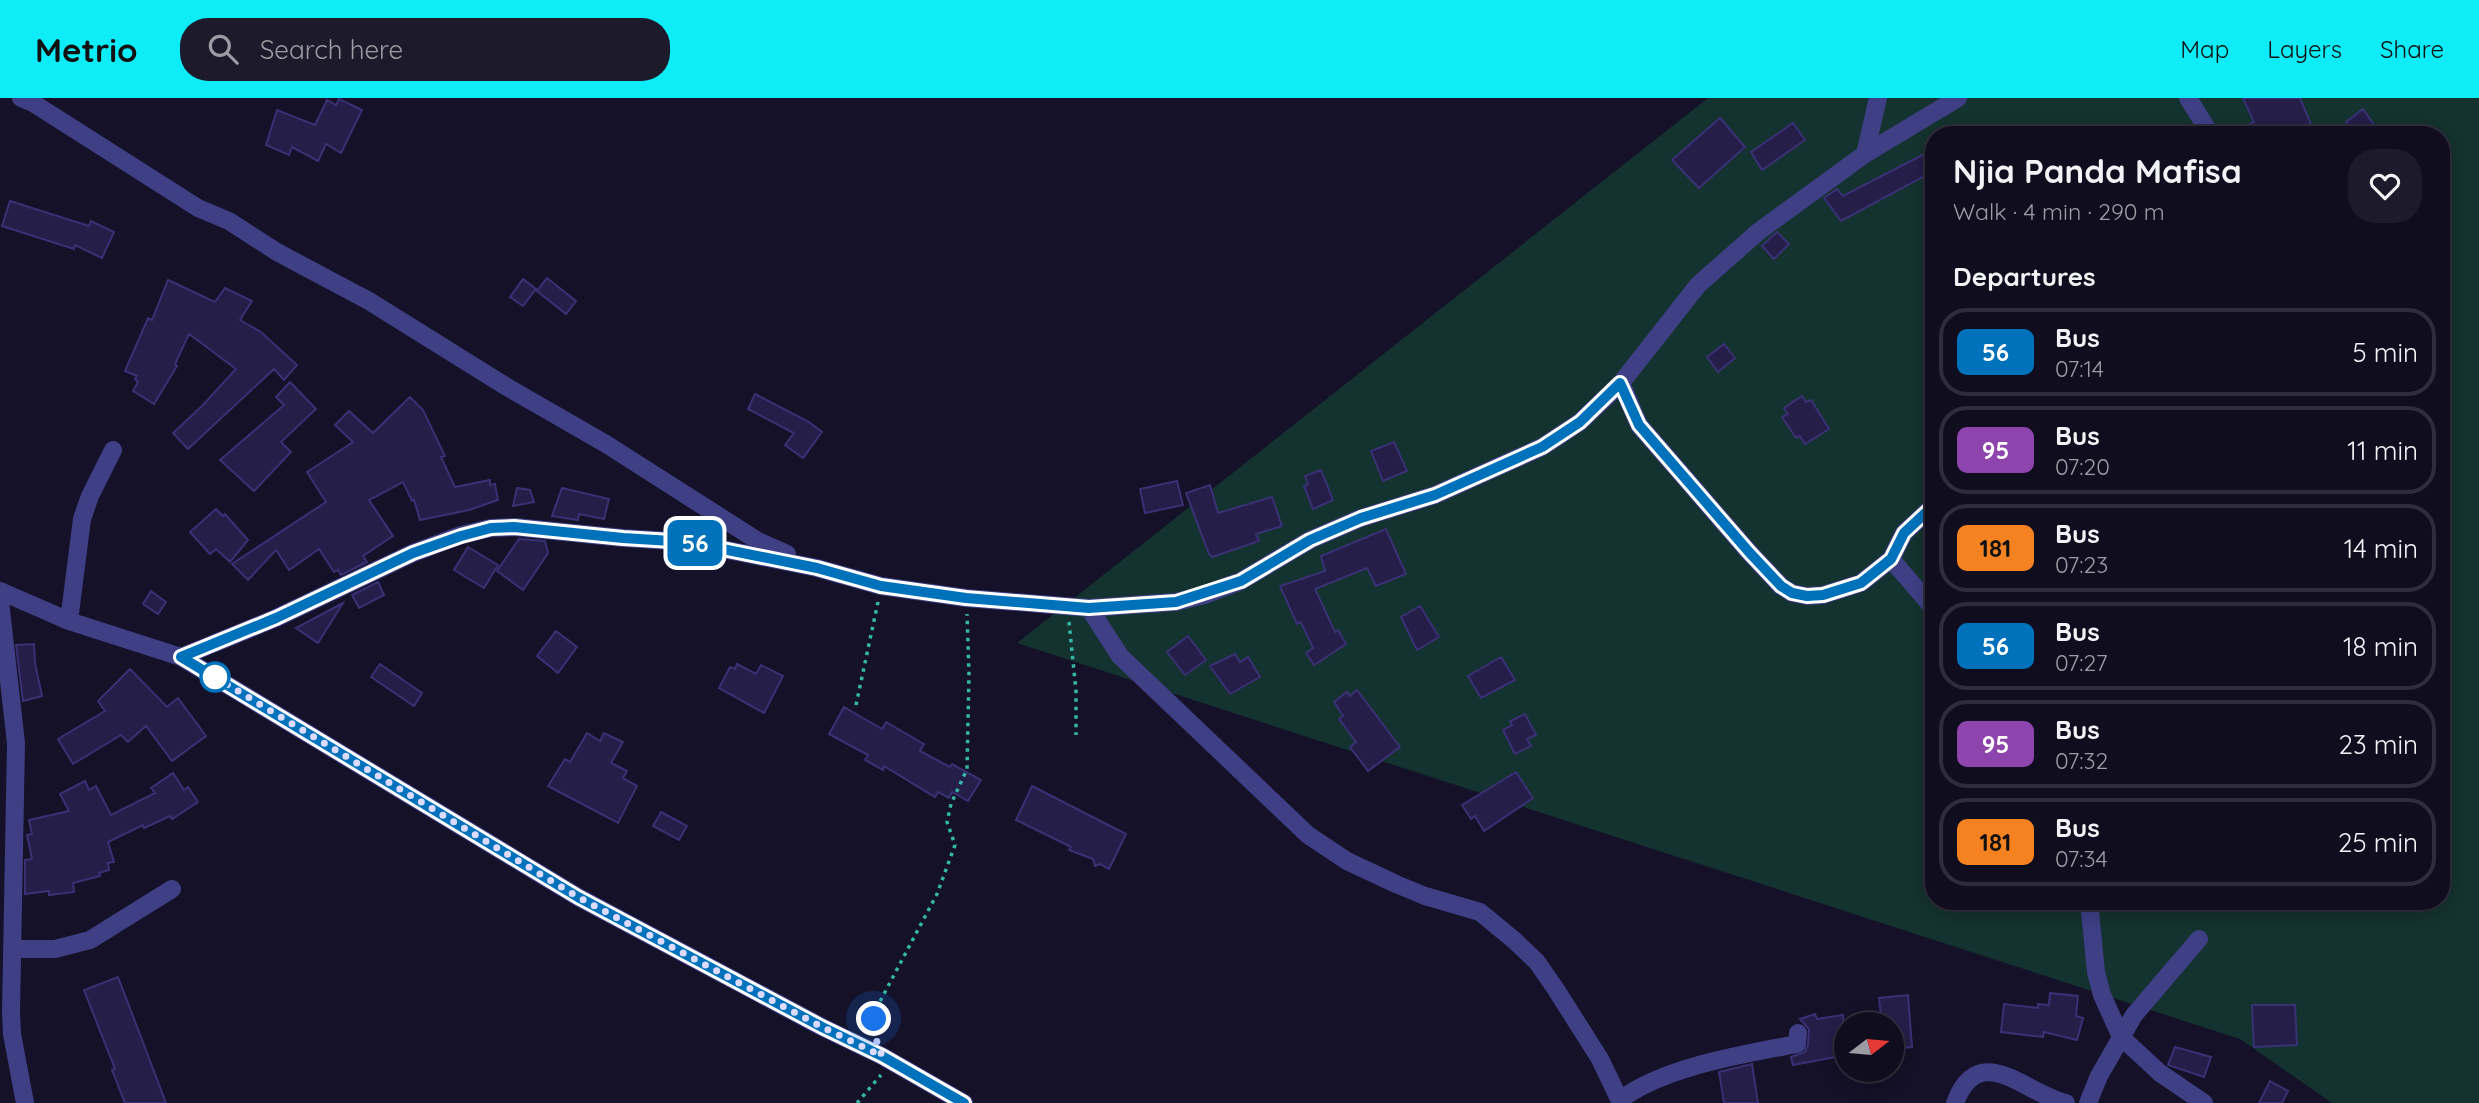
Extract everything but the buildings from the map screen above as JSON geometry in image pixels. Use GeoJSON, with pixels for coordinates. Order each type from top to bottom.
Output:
{"type":"FeatureCollection","features":[{"type":"Feature","properties":{"kind":"street"},"geometry":{"type":"LineString","coordinates":[[21,98],[198,208],[229,221],[277,252],[427,335],[758,541],[817,568]]}},
{"type":"Feature","properties":{"kind":"street"},"geometry":{"type":"LineString","coordinates":[[1865,154],[1878,98]]}},
{"type":"Feature","properties":{"kind":"street"},"geometry":{"type":"LineString","coordinates":[[181,657],[276,618],[413,553],[491,528],[514,527],[688,542],[817,568],[881,586],[966,598],[1089,608],[1176,602],[1241,581],[1310,540],[1361,518],[1435,495],[1542,447],[1580,422],[1620,383],[1698,285],[1758,232],[1865,154],[1958,98]]}},
{"type":"Feature","properties":{"kind":"street"},"geometry":{"type":"LineString","coordinates":[[2188,98],[2205,126]]}},
{"type":"Feature","properties":{"kind":"street"},"geometry":{"type":"LineString","coordinates":[[1620,383],[1639,425],[1772,578],[1789,591],[1807,596],[1861,583],[1891,559],[1904,533],[1925,513]]}},
{"type":"Feature","properties":{"kind":"street"},"geometry":{"type":"LineString","coordinates":[[69,621],[85,508],[113,450]]}},
{"type":"Feature","properties":{"kind":"street"},"geometry":{"type":"LineString","coordinates":[[1891,559],[1925,598]]}},
{"type":"Feature","properties":{"kind":"street"},"geometry":{"type":"LineString","coordinates":[[0,591],[69,621],[181,657],[578,897],[822,1027],[882,1056],[964,1103]]}},
{"type":"Feature","properties":{"kind":"street"},"geometry":{"type":"LineString","coordinates":[[0,601],[4,667],[17,771],[12,949],[6,1013],[25,1103]]}},
{"type":"Feature","properties":{"kind":"street"},"geometry":{"type":"LineString","coordinates":[[1089,608],[1120,656],[1308,835],[1347,861],[1425,896],[1480,912],[1516,940],[1537,962],[1555,988],[1600,1059],[1620,1102],[1641,1086],[1681,1072],[1797,1044],[1798,1033]]}},
{"type":"Feature","properties":{"kind":"street"},"geometry":{"type":"LineString","coordinates":[[12,949],[55,948],[90,940],[172,889]]}},
{"type":"Feature","properties":{"kind":"street"},"geometry":{"type":"LineString","coordinates":[[2090,910],[2096,972],[2102,995],[2121,1037],[2160,1073],[2204,1103]]}},
{"type":"Feature","properties":{"kind":"street"},"geometry":{"type":"LineString","coordinates":[[2088,1103],[2099,1076],[2134,1015],[2199,939]]}},
{"type":"Feature","properties":{"kind":"street"},"geometry":{"type":"LineString","coordinates":[[1955,1103],[1960,1088],[1970,1079],[1981,1073],[1991,1072],[2004,1075],[2066,1103]]}},
{"type":"Feature","properties":{"kind":"path"},"geometry":{"type":"LineString","coordinates":[[856,705],[881,586]]}},
{"type":"Feature","properties":{"kind":"path"},"geometry":{"type":"LineString","coordinates":[[857,1103],[882,1075],[882,1056],[874,1029],[876,1009],[921,927],[944,879],[955,845],[947,822],[951,804],[967,769],[969,650],[966,598]]}},
{"type":"Feature","properties":{"kind":"path"},"geometry":{"type":"LineString","coordinates":[[1067,607],[1076,691],[1076,735]]}},
{"type":"Feature","properties":{"kind":"green space"},"geometry":{"type":"Polygon","coordinates":[[[1708,98],[2479,98],[2479,1103],[2332,1103],[2240,1039],[1017,643],[1708,98]]]}},
{"type":"Feature","properties":{"kind":"bus line","name":"56"},"geometry":{"type":"LineString","coordinates":[[964,1103],[882,1056],[822,1027],[578,897],[181,657],[276,618],[413,553],[491,528],[561,530],[623,538],[688,542],[817,568],[881,586],[966,598],[1089,608],[1176,602],[1241,581],[1310,540],[1361,518],[1435,495],[1542,447],[1580,422],[1620,383],[1639,425],[1772,578],[1792,593],[1823,595],[1861,583],[1891,559],[1904,533],[1925,512]]}},
{"type":"Feature","properties":{"kind":"route"},"geometry":{"type":"LineString","coordinates":[[215,677],[205,671],[578,897],[822,1027],[882,1056],[876,1039],[874,1019]]}}]}
